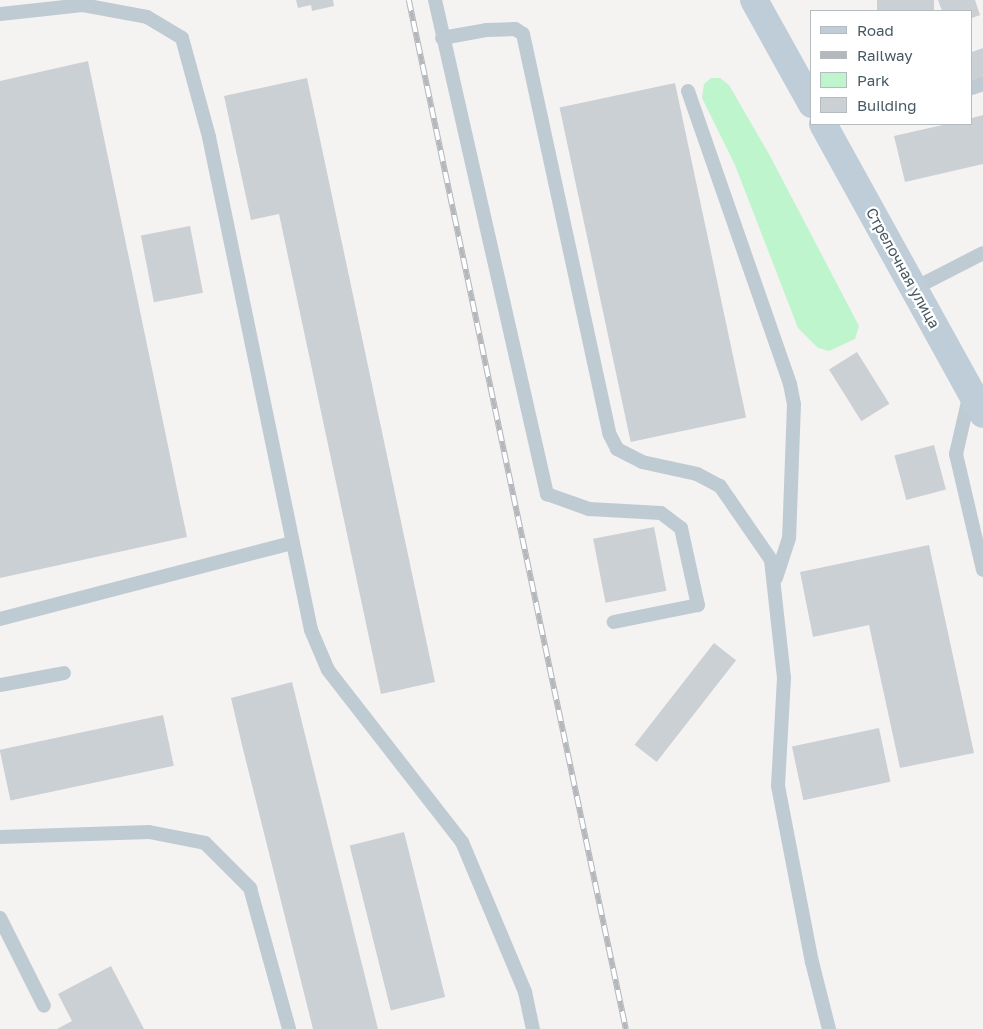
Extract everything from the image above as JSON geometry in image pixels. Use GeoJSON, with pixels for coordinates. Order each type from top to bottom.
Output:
{"type":"FeatureCollection","features":[{"type":"Feature","properties":{"kind":"main road"},"geometry":{"type":"LineString","coordinates":[[754,0],[810,100]]}},
{"type":"Feature","properties":{"kind":"main road","name":"Стрелочная улица"},"geometry":{"type":"LineString","coordinates":[[824,125],[983,414]]}},
{"type":"Feature","properties":{"kind":"lane"},"geometry":{"type":"LineString","coordinates":[[434,0],[547,494],[589,509],[661,513],[681,528],[698,605],[614,622]]}},
{"type":"Feature","properties":{"kind":"lane"},"geometry":{"type":"LineString","coordinates":[[0,14],[83,5],[147,17],[182,38],[208,137],[311,630],[328,670],[462,842],[525,992],[533,1029]]}},
{"type":"Feature","properties":{"kind":"lane"},"geometry":{"type":"LineString","coordinates":[[442,38],[515,29],[523,34],[609,433],[617,449],[632,458],[697,474],[720,486],[765,548],[776,578],[784,678],[778,786],[812,962],[828,1029]]}},
{"type":"Feature","properties":{"kind":"lane"},"geometry":{"type":"LineString","coordinates":[[688,91],[790,384],[794,404],[789,538],[776,578]]}},
{"type":"Feature","properties":{"kind":"lane"},"geometry":{"type":"LineString","coordinates":[[914,288],[983,253]]}},
{"type":"Feature","properties":{"kind":"lane"},"geometry":{"type":"LineString","coordinates":[[971,390],[961,421],[956,454],[983,570]]}},
{"type":"Feature","properties":{"kind":"lane"},"geometry":{"type":"LineString","coordinates":[[0,618],[292,543]]}},
{"type":"Feature","properties":{"kind":"lane"},"geometry":{"type":"LineString","coordinates":[[0,685],[64,673]]}},
{"type":"Feature","properties":{"kind":"lane"},"geometry":{"type":"LineString","coordinates":[[0,837],[149,832],[205,843],[250,888],[289,1029]]}},
{"type":"Feature","properties":{"kind":"lane"},"geometry":{"type":"LineString","coordinates":[[0,918],[44,1006]]}},
{"type":"Feature","properties":{"kind":"green space"},"geometry":{"type":"Polygon","coordinates":[[[711,78],[720,78],[729,85],[769,154],[859,326],[855,339],[829,351],[818,348],[798,328],[735,165],[702,98],[704,84],[711,78]]]}},
{"type":"Feature","properties":{"kind":"building"},"geometry":{"type":"Polygon","coordinates":[[[296,0],[333,0],[334,6],[312,11],[311,5],[298,8],[296,0]]]}},
{"type":"Feature","properties":{"kind":"building"},"geometry":{"type":"Polygon","coordinates":[[[877,0],[934,0],[934,10],[877,10],[877,0]]]}},
{"type":"Feature","properties":{"kind":"building"},"geometry":{"type":"Polygon","coordinates":[[[938,0],[975,0],[980,15],[973,18],[973,10],[942,10],[938,0]]]}},
{"type":"Feature","properties":{"kind":"building"},"geometry":{"type":"Polygon","coordinates":[[[983,48],[983,80],[973,83],[973,52],[983,48]]]}},
{"type":"Feature","properties":{"kind":"building"},"geometry":{"type":"Polygon","coordinates":[[[88,61],[187,537],[0,578],[0,81],[88,61]]]}},
{"type":"Feature","properties":{"kind":"building"},"geometry":{"type":"Polygon","coordinates":[[[307,78],[435,682],[381,694],[279,214],[251,220],[224,96],[307,78]]]}},
{"type":"Feature","properties":{"kind":"building"},"geometry":{"type":"Polygon","coordinates":[[[675,83],[746,418],[631,442],[560,108],[675,83]]]}},
{"type":"Feature","properties":{"kind":"building"},"geometry":{"type":"Polygon","coordinates":[[[983,115],[983,164],[905,182],[894,136],[943,125],[973,125],[973,118],[983,115]]]}},
{"type":"Feature","properties":{"kind":"building"},"geometry":{"type":"Polygon","coordinates":[[[190,226],[203,293],[154,302],[141,236],[190,226]]]}},
{"type":"Feature","properties":{"kind":"building"},"geometry":{"type":"Polygon","coordinates":[[[857,352],[889,404],[861,421],[829,369],[857,352]]]}},
{"type":"Feature","properties":{"kind":"building"},"geometry":{"type":"Polygon","coordinates":[[[934,445],[946,489],[906,500],[894,456],[934,445]]]}},
{"type":"Feature","properties":{"kind":"building"},"geometry":{"type":"Polygon","coordinates":[[[654,527],[666,591],[606,603],[593,539],[654,527]]]}},
{"type":"Feature","properties":{"kind":"building"},"geometry":{"type":"Polygon","coordinates":[[[929,545],[974,753],[900,768],[869,625],[813,637],[800,572],[929,545]]]}},
{"type":"Feature","properties":{"kind":"building"},"geometry":{"type":"Polygon","coordinates":[[[714,643],[736,660],[657,762],[635,745],[714,643]]]}},
{"type":"Feature","properties":{"kind":"building"},"geometry":{"type":"Polygon","coordinates":[[[292,682],[378,1029],[313,1029],[242,745],[231,698],[292,682]]]}},
{"type":"Feature","properties":{"kind":"building"},"geometry":{"type":"Polygon","coordinates":[[[163,715],[174,766],[10,801],[0,750],[163,715]]]}},
{"type":"Feature","properties":{"kind":"building"},"geometry":{"type":"Polygon","coordinates":[[[879,728],[890,782],[803,800],[792,747],[879,728]]]}},
{"type":"Feature","properties":{"kind":"building"},"geometry":{"type":"Polygon","coordinates":[[[404,832],[445,997],[391,1010],[350,846],[404,832]]]}},
{"type":"Feature","properties":{"kind":"building"},"geometry":{"type":"Polygon","coordinates":[[[111,966],[144,1029],[57,1029],[72,1021],[58,994],[111,966]]]}},
{"type":"Feature","properties":{"kind":"railway"},"geometry":{"type":"LineString","coordinates":[[409,0],[626,1029]]}}]}
